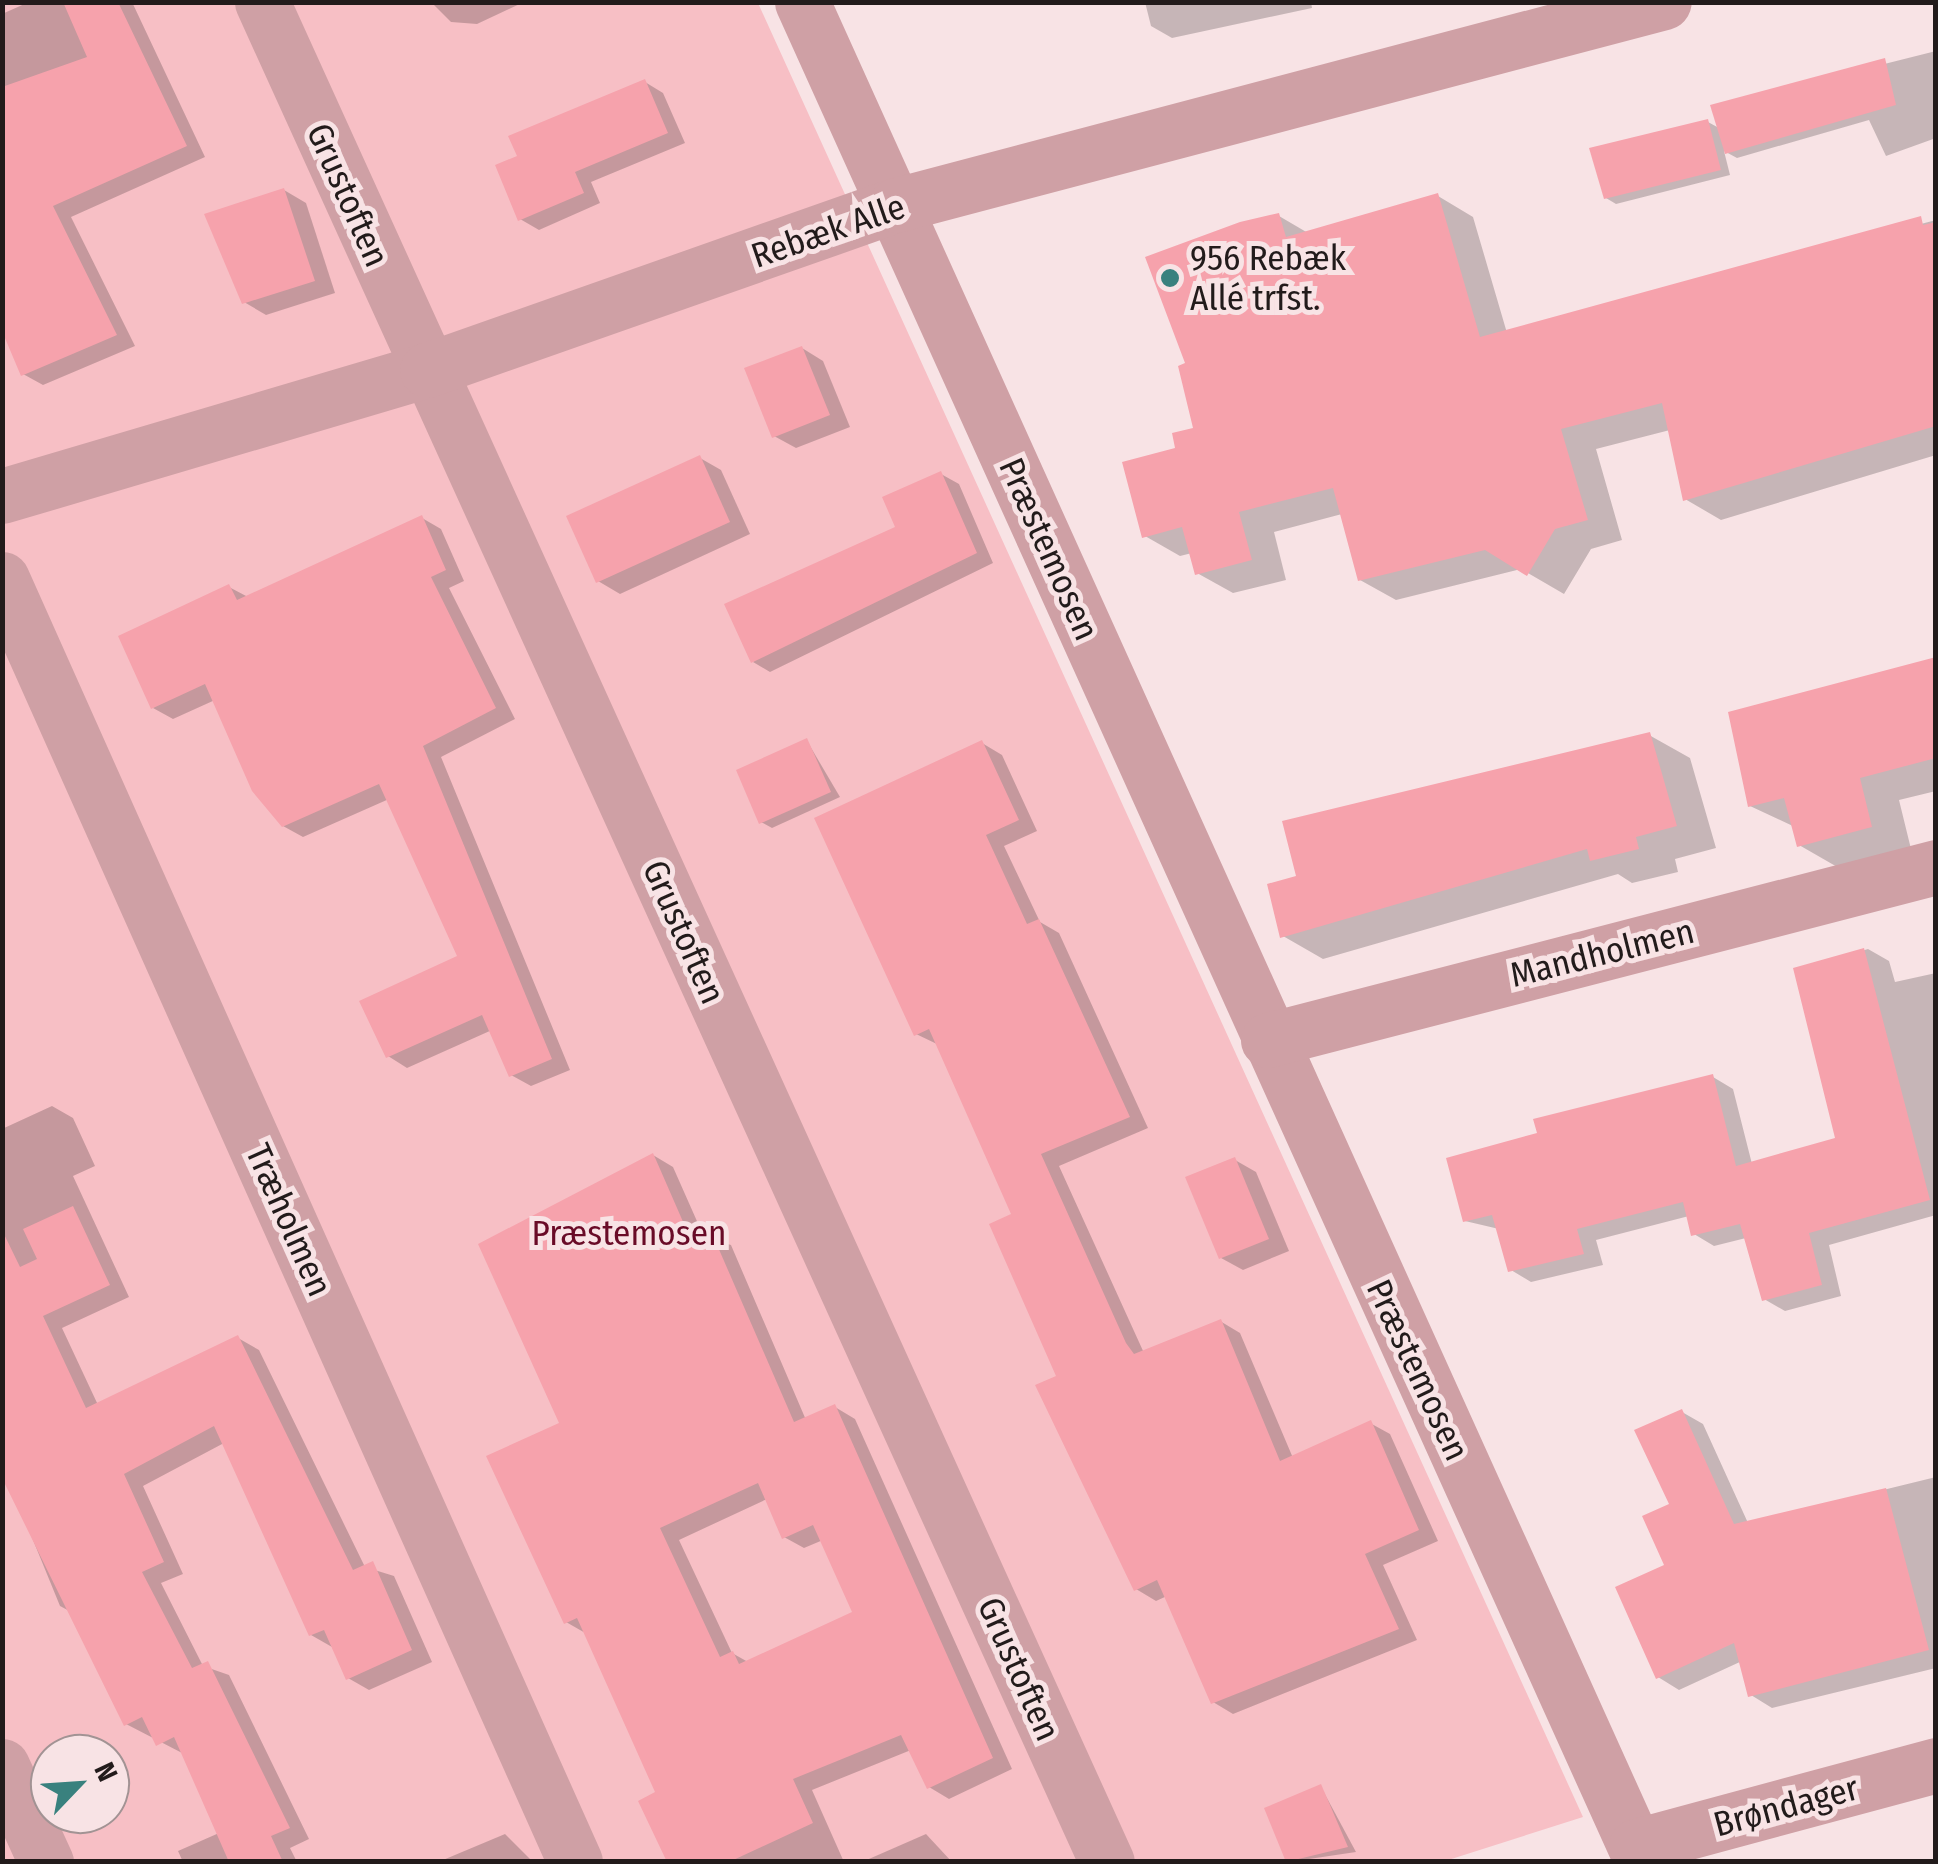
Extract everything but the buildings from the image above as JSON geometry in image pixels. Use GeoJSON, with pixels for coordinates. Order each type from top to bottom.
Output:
{"type":"FeatureCollection","features":[{"type":"Feature","properties":{"kind":"street","name":"Grustoften"},"geometry":{"type":"LineString","coordinates":[[262,2],[1107,1862]]}},
{"type":"Feature","properties":{"kind":"street","name":"Præstemosen"},"geometry":{"type":"LineString","coordinates":[[802,2],[1639,1854]]}},
{"type":"Feature","properties":{"kind":"street","name":"Rebæk Alle"},"geometry":{"type":"LineString","coordinates":[[2,496],[428,370],[896,206],[1664,2]]}},
{"type":"Feature","properties":{"kind":"street","name":"Træholmen"},"geometry":{"type":"LineString","coordinates":[[2,579],[575,1862]]}},
{"type":"Feature","properties":{"kind":"street","name":"Mandholmen"},"geometry":{"type":"LineString","coordinates":[[1268,1040],[1936,867]]}},
{"type":"Feature","properties":{"kind":"street","name":"Brøndager"},"geometry":{"type":"LineString","coordinates":[[1639,1854],[1936,1765]]}},
{"type":"Feature","properties":{"kind":"street"},"geometry":{"type":"LineString","coordinates":[[2,1766],[46,1862]]}},
{"type":"Feature","properties":{"kind":"green space","name":"Præstemosen"},"geometry":{"type":"Polygon","coordinates":[[[3,3],[758,3],[1583,1817],[1442,1862],[3,1862],[3,3]]]}},
{"type":"Feature","properties":{"kind":"place","name":"956 Rebæk Allé trfst."},"geometry":{"type":"Point","coordinates":[1170,278]}}]}
